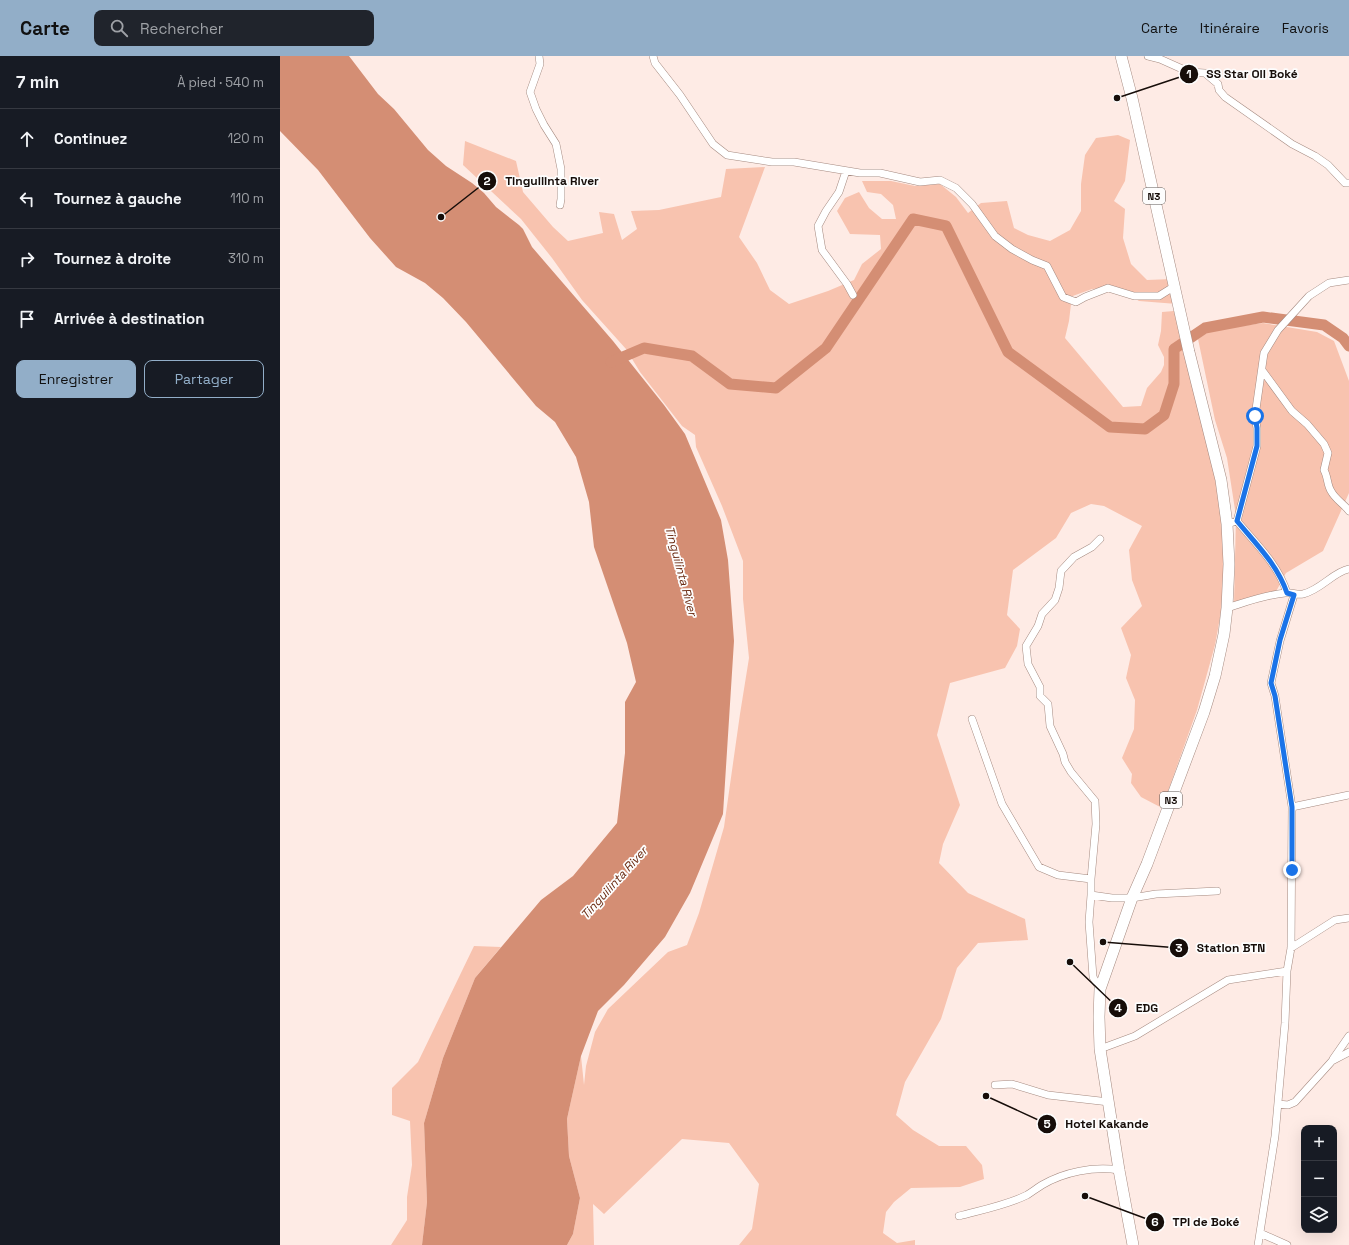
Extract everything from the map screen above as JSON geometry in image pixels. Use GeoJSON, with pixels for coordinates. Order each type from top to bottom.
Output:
{"type":"FeatureCollection","features":[{"type":"Feature","properties":{"kind":"highway","name":"N3"},"geometry":{"type":"LineString","coordinates":[[1121,56],[1187,336],[1189,352],[1232,523],[1227,608],[1224,634],[1215,676],[1204,712],[1147,864],[1132,898],[1100,989],[1100,1049],[1119,1170],[1133,1245]]}},
{"type":"Feature","properties":{"kind":"street"},"geometry":{"type":"LineString","coordinates":[[539,56],[540,64],[530,92],[538,114],[556,144],[561,169],[560,205]]}},
{"type":"Feature","properties":{"kind":"street"},"geometry":{"type":"LineString","coordinates":[[653,56],[655,63],[680,95],[713,144],[727,155],[772,162],[794,162],[860,173],[880,173],[920,182],[940,180],[956,188],[972,204],[995,236],[1032,260],[1047,266],[1063,297],[1076,302],[1085,296],[1108,288],[1134,296],[1160,296],[1174,286]]}},
{"type":"Feature","properties":{"kind":"street"},"geometry":{"type":"LineString","coordinates":[[1148,56],[1160,59],[1189,72],[1205,73],[1218,84],[1219,90],[1225,97],[1292,144],[1315,156],[1328,165],[1345,183],[1349,183]]}},
{"type":"Feature","properties":{"kind":"street"},"geometry":{"type":"LineString","coordinates":[[846,171],[839,192],[818,226],[822,250],[847,284],[853,295]]}},
{"type":"Feature","properties":{"kind":"street"},"geometry":{"type":"LineString","coordinates":[[1258,1245],[1275,1136],[1291,948],[1292,807],[1275,696],[1271,683],[1290,594],[1272,561],[1232,523],[1257,446],[1255,416],[1264,353],[1278,330],[1309,296],[1329,283],[1349,280]]}},
{"type":"Feature","properties":{"kind":"street"},"geometry":{"type":"LineString","coordinates":[[1262,370],[1292,411],[1307,424],[1324,444],[1328,453],[1324,470],[1328,476],[1331,492],[1349,511]]}},
{"type":"Feature","properties":{"kind":"street"},"geometry":{"type":"LineString","coordinates":[[1100,539],[1092,547],[1074,557],[1061,571],[1059,588],[1055,600],[1042,614],[1038,626],[1026,646],[1028,664],[1040,687],[1040,696],[1048,704],[1050,726],[1063,754],[1065,762],[1071,772],[1095,801],[1096,824],[1089,922],[1093,977],[1100,989]]}},
{"type":"Feature","properties":{"kind":"street"},"geometry":{"type":"LineString","coordinates":[[1227,608],[1260,597],[1303,594],[1312,591],[1332,579],[1342,570],[1349,569]]}},
{"type":"Feature","properties":{"kind":"street"},"geometry":{"type":"LineString","coordinates":[[972,720],[1002,804],[1039,867],[1058,875],[1091,879]]}},
{"type":"Feature","properties":{"kind":"street"},"geometry":{"type":"LineString","coordinates":[[1292,807],[1349,795]]}},
{"type":"Feature","properties":{"kind":"street"},"geometry":{"type":"LineString","coordinates":[[1091,895],[1112,898],[1132,898],[1156,894],[1217,891]]}},
{"type":"Feature","properties":{"kind":"street"},"geometry":{"type":"LineString","coordinates":[[1291,948],[1336,920],[1349,918]]}},
{"type":"Feature","properties":{"kind":"street"},"geometry":{"type":"LineString","coordinates":[[1100,1049],[1135,1036],[1228,980],[1288,971]]}},
{"type":"Feature","properties":{"kind":"street"},"geometry":{"type":"LineString","coordinates":[[1278,1104],[1288,1105],[1295,1102],[1332,1061],[1349,1036]]}},
{"type":"Feature","properties":{"kind":"street"},"geometry":{"type":"LineString","coordinates":[[1332,1061],[1349,1052]]}},
{"type":"Feature","properties":{"kind":"street"},"geometry":{"type":"LineString","coordinates":[[995,1085],[1012,1084],[1048,1095],[1108,1102]]}},
{"type":"Feature","properties":{"kind":"street"},"geometry":{"type":"LineString","coordinates":[[959,1216],[1002,1204],[1027,1195],[1042,1185],[1070,1174],[1106,1168],[1119,1170]]}},
{"type":"Feature","properties":{"kind":"street"},"geometry":{"type":"LineString","coordinates":[[1260,1233],[1287,1245]]}},
{"type":"Feature","properties":{"kind":"shaded area"},"geometry":{"type":"Polygon","coordinates":[[[1118,135],[1130,140],[1125,181],[1114,201],[1125,209],[1123,238],[1131,264],[1147,280],[1172,279],[1177,304],[1139,301],[1116,287],[1092,289],[1070,297],[1060,296],[1071,304],[1065,338],[1123,407],[1141,406],[1147,388],[1161,372],[1164,365],[1164,357],[1158,345],[1161,331],[1162,312],[1174,311],[1222,500],[1225,590],[1215,645],[1197,710],[1162,808],[1141,797],[1131,783],[1132,774],[1122,758],[1134,729],[1135,700],[1126,678],[1131,655],[1121,628],[1142,606],[1132,580],[1129,550],[1142,526],[1104,506],[1091,504],[1071,513],[1056,538],[1013,570],[1007,615],[1020,629],[1017,646],[1005,668],[950,683],[937,735],[960,805],[943,844],[939,863],[968,893],[1025,919],[1028,940],[978,943],[957,968],[941,1019],[905,1082],[896,1115],[913,1130],[939,1146],[966,1146],[982,1165],[984,1179],[960,1187],[911,1188],[894,1202],[886,1212],[883,1233],[897,1243],[915,1240],[915,1245],[739,1245],[752,1229],[759,1184],[729,1143],[682,1139],[604,1214],[593,1204],[594,1245],[567,1245],[573,1234],[580,1198],[569,1156],[567,1119],[581,1056],[584,1085],[586,1066],[595,1032],[608,1009],[668,952],[687,945],[699,913],[724,827],[749,658],[743,599],[743,561],[722,506],[696,447],[695,435],[682,426],[640,372],[626,349],[582,300],[552,258],[521,219],[463,165],[465,141],[516,161],[523,192],[553,227],[568,241],[603,233],[599,212],[614,214],[622,240],[637,229],[631,211],[659,210],[721,197],[726,169],[765,167],[739,237],[757,263],[770,290],[789,304],[828,291],[854,280],[862,264],[881,249],[880,235],[850,234],[837,211],[845,198],[859,192],[869,208],[882,219],[896,219],[893,205],[881,194],[867,192],[862,181],[891,181],[915,186],[940,184],[956,197],[968,213],[981,203],[1007,201],[1014,228],[1028,235],[1050,241],[1070,230],[1081,211],[1081,184],[1085,155],[1096,138],[1118,135]]]}},
{"type":"Feature","properties":{"kind":"shaded area"},"geometry":{"type":"Polygon","coordinates":[[[1263,323],[1317,332],[1334,341],[1349,381],[1349,493],[1323,551],[1286,573],[1272,599],[1234,604],[1236,516],[1227,458],[1215,420],[1198,339],[1211,330],[1263,323]]]}},
{"type":"Feature","properties":{"kind":"shaded area"},"geometry":{"type":"Polygon","coordinates":[[[474,946],[501,947],[475,978],[443,1058],[424,1123],[427,1202],[422,1245],[391,1245],[407,1220],[407,1197],[412,1165],[410,1121],[392,1115],[392,1088],[418,1062],[474,946]]]}},
{"type":"Feature","properties":{"kind":"water"},"geometry":{"type":"Polygon","coordinates":[[[280,56],[349,56],[378,94],[394,109],[428,150],[446,166],[472,183],[484,193],[496,207],[523,229],[532,247],[613,341],[685,434],[721,520],[728,560],[734,641],[723,814],[690,893],[665,937],[624,985],[598,1011],[581,1056],[567,1119],[569,1156],[580,1198],[573,1234],[567,1245],[422,1245],[427,1202],[424,1123],[443,1058],[475,978],[541,900],[573,876],[617,823],[625,753],[625,702],[636,682],[627,643],[594,547],[589,502],[576,457],[555,422],[536,406],[466,322],[443,298],[425,283],[396,267],[370,238],[318,170],[280,131],[280,56]]]}},
{"type":"Feature","properties":{"kind":"waterway"},"geometry":{"type":"LineString","coordinates":[[611,362],[644,348],[692,356],[730,384],[776,388],[826,348],[913,219],[946,226],[1008,352],[1110,427],[1145,429],[1164,415],[1174,384],[1174,349],[1205,328],[1263,317],[1324,325],[1343,338],[1349,346]]}},
{"type":"Feature","properties":{"kind":"place","name":"SS Star Oil Boké"},"geometry":{"type":"Point","coordinates":[1117,98]}},
{"type":"Feature","properties":{"kind":"place","name":"Tinguilinta River"},"geometry":{"type":"Point","coordinates":[441,217]}},
{"type":"Feature","properties":{"kind":"place","name":"Station BTN"},"geometry":{"type":"Point","coordinates":[1103,942]}},
{"type":"Feature","properties":{"kind":"place","name":"EDG"},"geometry":{"type":"Point","coordinates":[1070,962]}},
{"type":"Feature","properties":{"kind":"place","name":"Hotel Kakande"},"geometry":{"type":"Point","coordinates":[986,1096]}},
{"type":"Feature","properties":{"kind":"place","name":"TPI de Boké"},"geometry":{"type":"Point","coordinates":[1085,1196]}},
{"type":"Feature","properties":{"kind":"route"},"geometry":{"type":"LineString","coordinates":[[1255,416],[1257,446],[1237,521],[1272,561],[1287,593],[1294,595],[1280,640],[1271,683],[1275,696],[1292,807],[1292,870]]}}]}
